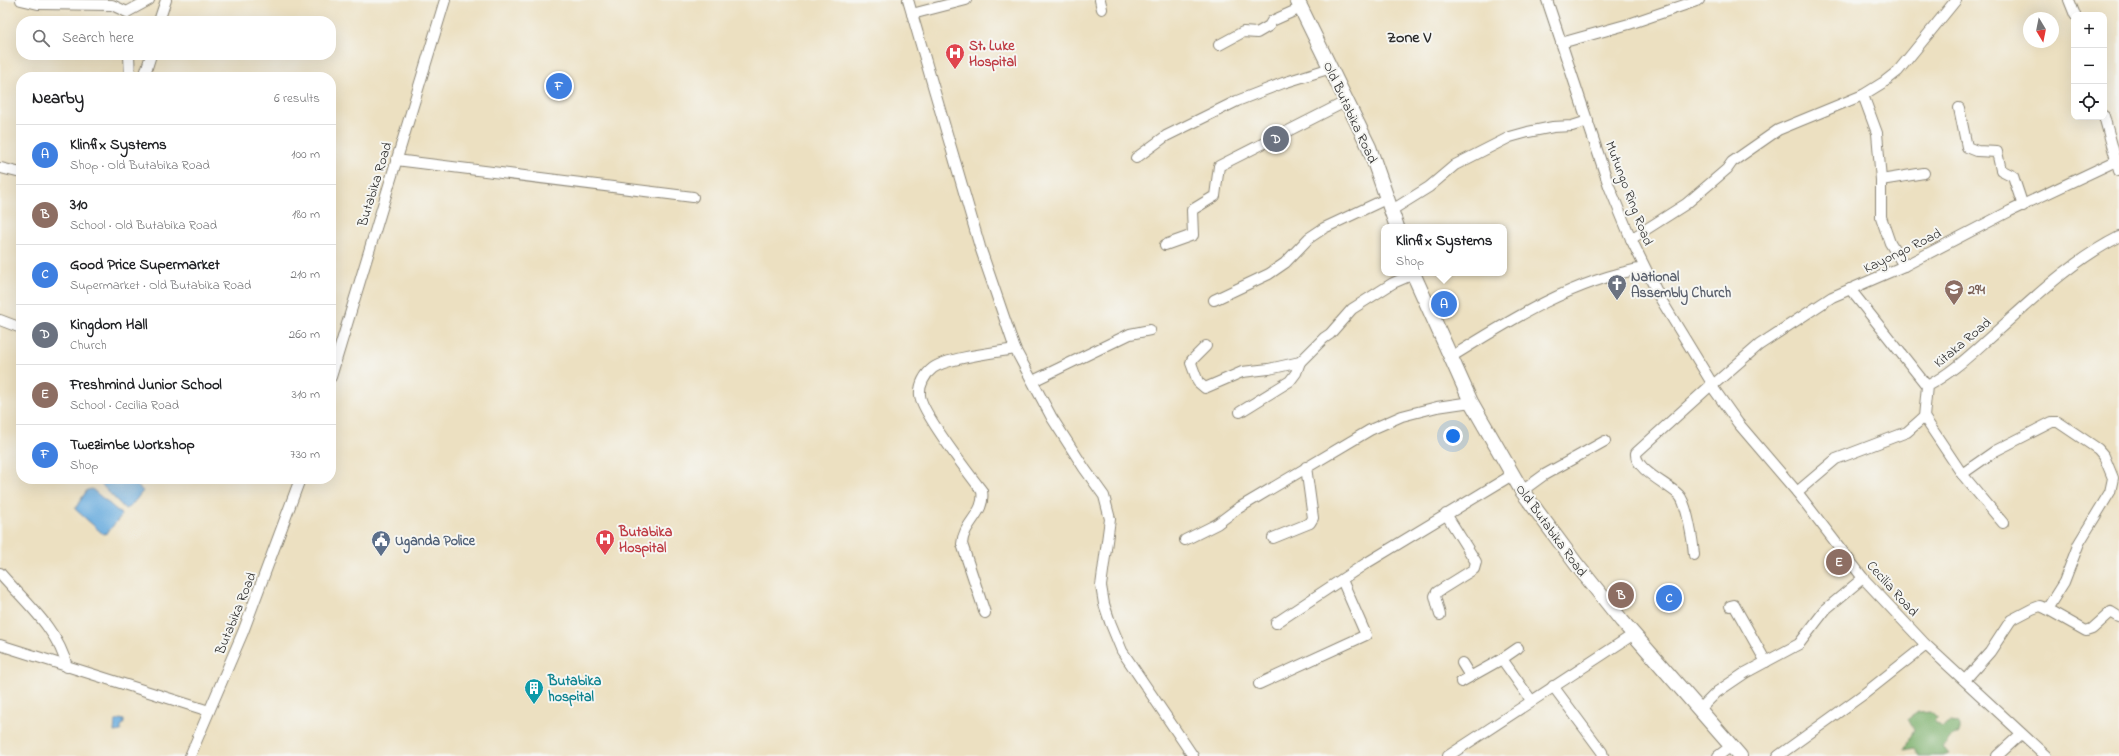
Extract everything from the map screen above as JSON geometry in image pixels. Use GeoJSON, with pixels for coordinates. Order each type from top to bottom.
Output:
{"type":"FeatureCollection","features":[{"type":"Feature","properties":{"kind":"main road","name":"Old Butabika Road"},"geometry":{"type":"LineString","coordinates":[[1299,4],[1369,147],[1396,224]]}},
{"type":"Feature","properties":{"kind":"main road","name":"Old Butabika Road"},"geometry":{"type":"LineString","coordinates":[[1415,276],[1471,402],[1522,491],[1577,565],[1634,634],[1736,752]]}},
{"type":"Feature","properties":{"kind":"street"},"geometry":{"type":"LineString","coordinates":[[22,0],[38,4],[112,6],[126,16]]}},
{"type":"Feature","properties":{"kind":"street"},"geometry":{"type":"LineString","coordinates":[[128,16],[148,0]]}},
{"type":"Feature","properties":{"kind":"street"},"geometry":{"type":"LineString","coordinates":[[161,16],[166,0]]}},
{"type":"Feature","properties":{"kind":"street","name":"Butabika Road"},"geometry":{"type":"LineString","coordinates":[[336,360],[444,0]]}},
{"type":"Feature","properties":{"kind":"street"},"geometry":{"type":"LineString","coordinates":[[908,0],[980,247],[1015,349],[1052,418],[1104,496],[1110,519],[1101,586],[1104,604],[1116,636],[1126,657],[1193,756]]}},
{"type":"Feature","properties":{"kind":"street"},"geometry":{"type":"LineString","coordinates":[[912,14],[966,0]]}},
{"type":"Feature","properties":{"kind":"street","name":"Mutungo Ring Road"},"geometry":{"type":"LineString","coordinates":[[1547,0],[1560,43],[1588,121],[1609,186],[1631,239],[1644,268],[1712,385]]}},
{"type":"Feature","properties":{"kind":"street"},"geometry":{"type":"LineString","coordinates":[[1560,43],[1628,24],[1699,0]]}},
{"type":"Feature","properties":{"kind":"street"},"geometry":{"type":"LineString","coordinates":[[1631,239],[1686,204],[1727,169],[1732,162],[1778,130],[1863,95],[1898,70],[1956,0]]}},
{"type":"Feature","properties":{"kind":"street"},"geometry":{"type":"LineString","coordinates":[[2069,0],[2075,12]]}},
{"type":"Feature","properties":{"kind":"street"},"geometry":{"type":"LineString","coordinates":[[1219,45],[1243,32],[1257,33],[1268,26],[1272,21],[1299,4]]}},
{"type":"Feature","properties":{"kind":"street"},"geometry":{"type":"LineString","coordinates":[[129,60],[130,72]]}},
{"type":"Feature","properties":{"kind":"street"},"geometry":{"type":"LineString","coordinates":[[145,72],[149,60]]}},
{"type":"Feature","properties":{"kind":"street"},"geometry":{"type":"LineString","coordinates":[[1136,158],[1166,136],[1237,101],[1283,83],[1331,68]]}},
{"type":"Feature","properties":{"kind":"street"},"geometry":{"type":"LineString","coordinates":[[1863,95],[1877,133],[1881,180],[1881,217],[1890,243],[1904,266]]}},
{"type":"Feature","properties":{"kind":"street"},"geometry":{"type":"LineString","coordinates":[[1165,245],[1193,234],[1192,210],[1215,196],[1219,166],[1347,101]]}},
{"type":"Feature","properties":{"kind":"street"},"geometry":{"type":"LineString","coordinates":[[1959,108],[1968,147],[1971,150],[1997,152],[2001,170],[2013,176],[2015,179],[2023,206]]}},
{"type":"Feature","properties":{"kind":"street"},"geometry":{"type":"LineString","coordinates":[[2105,120],[2118,166]]}},
{"type":"Feature","properties":{"kind":"street"},"geometry":{"type":"LineString","coordinates":[[1214,300],[1269,274],[1285,263],[1309,238],[1324,228],[1390,204],[1430,187],[1454,165],[1510,138],[1528,132],[1553,127],[1572,126],[1588,121]]}},
{"type":"Feature","properties":{"kind":"street"},"geometry":{"type":"LineString","coordinates":[[396,160],[693,197]]}},
{"type":"Feature","properties":{"kind":"street","name":"Kayongo Road"},"geometry":{"type":"LineString","coordinates":[[1694,555],[1681,498],[1640,465],[1636,453],[1712,385],[1777,332],[1832,297],[1904,266],[2023,206],[2118,166]]}},
{"type":"Feature","properties":{"kind":"street"},"geometry":{"type":"LineString","coordinates":[[1,168],[16,172]]}},
{"type":"Feature","properties":{"kind":"street"},"geometry":{"type":"LineString","coordinates":[[1881,180],[1924,173]]}},
{"type":"Feature","properties":{"kind":"street","name":"Kitaka Road"},"geometry":{"type":"LineString","coordinates":[[1924,417],[1927,386],[1947,375],[2043,290],[2088,254],[2119,237]]}},
{"type":"Feature","properties":{"kind":"street"},"geometry":{"type":"LineString","coordinates":[[1451,357],[1515,316],[1558,296],[1620,273],[1644,268]]}},
{"type":"Feature","properties":{"kind":"street"},"geometry":{"type":"LineString","coordinates":[[1240,412],[1290,381],[1296,373],[1300,362],[1330,334],[1352,309],[1393,283],[1408,276]]}},
{"type":"Feature","properties":{"kind":"street"},"geometry":{"type":"LineString","coordinates":[[1850,289],[1927,386]]}},
{"type":"Feature","properties":{"kind":"street"},"geometry":{"type":"LineString","coordinates":[[0,320],[16,326]]}},
{"type":"Feature","properties":{"kind":"street"},"geometry":{"type":"LineString","coordinates":[[1033,381],[1130,334],[1150,330]]}},
{"type":"Feature","properties":{"kind":"street"},"geometry":{"type":"LineString","coordinates":[[1206,346],[1192,360],[1191,363],[1198,382],[1205,388],[1242,372],[1269,369],[1300,362]]}},
{"type":"Feature","properties":{"kind":"street"},"geometry":{"type":"LineString","coordinates":[[985,613],[962,544],[963,535],[982,506],[982,491],[922,406],[920,388],[926,375],[940,364],[979,354],[1015,349]]}},
{"type":"Feature","properties":{"kind":"street","name":"Cecilia Road"},"geometry":{"type":"LineString","coordinates":[[1712,385],[1738,423],[1797,492],[1863,578],[1926,645],[2046,756]]}},
{"type":"Feature","properties":{"kind":"street"},"geometry":{"type":"LineString","coordinates":[[1185,540],[1217,524],[1237,509],[1370,430],[1402,416],[1437,407],[1471,402]]}},
{"type":"Feature","properties":{"kind":"street"},"geometry":{"type":"LineString","coordinates":[[1797,492],[1836,459],[1907,432],[1924,417],[1962,474],[2003,524]]}},
{"type":"Feature","properties":{"kind":"street"},"geometry":{"type":"LineString","coordinates":[[1962,474],[1995,451],[2052,422],[2058,422],[2098,449],[2104,456],[2113,478],[2110,492],[2079,543],[2064,582],[2047,609]]}},
{"type":"Feature","properties":{"kind":"street"},"geometry":{"type":"LineString","coordinates":[[1522,491],[1544,475],[1605,441]]}},
{"type":"Feature","properties":{"kind":"street"},"geometry":{"type":"LineString","coordinates":[[1273,538],[1310,523],[1313,518],[1306,467]]}},
{"type":"Feature","properties":{"kind":"street"},"geometry":{"type":"LineString","coordinates":[[1276,623],[1446,514],[1512,475]]}},
{"type":"Feature","properties":{"kind":"street","name":"Butabika Road"},"geometry":{"type":"LineString","coordinates":[[190,756],[243,632],[298,484]]}},
{"type":"Feature","properties":{"kind":"street"},"geometry":{"type":"LineString","coordinates":[[1440,616],[1435,596],[1437,592],[1474,569],[1476,562],[1446,514]]}},
{"type":"Feature","properties":{"kind":"street"},"geometry":{"type":"LineString","coordinates":[[0,573],[51,631],[62,648],[67,667]]}},
{"type":"Feature","properties":{"kind":"street"},"geometry":{"type":"LineString","coordinates":[[1700,709],[1717,692],[1745,673],[1799,644],[1826,608],[1863,578]]}},
{"type":"Feature","properties":{"kind":"street"},"geometry":{"type":"LineString","coordinates":[[1259,684],[1366,635],[1342,580]]}},
{"type":"Feature","properties":{"kind":"street"},"geometry":{"type":"LineString","coordinates":[[1730,606],[1734,605],[1766,662]]}},
{"type":"Feature","properties":{"kind":"street"},"geometry":{"type":"LineString","coordinates":[[1965,680],[1990,652],[2011,620],[2023,613],[2040,606],[2086,631],[2092,629],[2111,612],[2119,616]]}},
{"type":"Feature","properties":{"kind":"street"},"geometry":{"type":"LineString","coordinates":[[1448,756],[1531,700],[1634,634]]}},
{"type":"Feature","properties":{"kind":"street"},"geometry":{"type":"LineString","coordinates":[[0,645],[209,711]]}},
{"type":"Feature","properties":{"kind":"street"},"geometry":{"type":"LineString","coordinates":[[1778,756],[1864,694],[1926,645]]}},
{"type":"Feature","properties":{"kind":"street"},"geometry":{"type":"LineString","coordinates":[[1461,682],[1502,659],[1518,648]]}},
{"type":"Feature","properties":{"kind":"street"},"geometry":{"type":"LineString","coordinates":[[1502,659],[1531,700]]}},
{"type":"Feature","properties":{"kind":"street"},"geometry":{"type":"LineString","coordinates":[[1462,663],[1470,676]]}},
{"type":"Feature","properties":{"kind":"street"},"geometry":{"type":"LineString","coordinates":[[1553,686],[1602,752],[1603,756]]}},
{"type":"Feature","properties":{"kind":"street"},"geometry":{"type":"LineString","coordinates":[[1997,756],[2021,734]]}},
{"type":"Feature","properties":{"kind":"street"},"geometry":{"type":"LineString","coordinates":[[1718,756],[1726,750],[1736,752]]}},
{"type":"Feature","properties":{"kind":"green space"},"geometry":{"type":"Polygon","coordinates":[[[1930,711],[1937,717],[1933,721],[1941,727],[1949,722],[1959,723],[1959,733],[1950,738],[1943,747],[1949,754],[1943,756],[1919,756],[1914,748],[1905,750],[1914,730],[1908,719],[1918,712],[1930,711]]]}},
{"type":"Feature","properties":{"kind":"water"},"geometry":{"type":"Polygon","coordinates":[[[101,484],[135,484],[143,491],[130,507],[125,509],[101,484]]]}},
{"type":"Feature","properties":{"kind":"water"},"geometry":{"type":"Polygon","coordinates":[[[92,489],[120,513],[121,516],[107,533],[103,534],[75,509],[87,490],[92,489]]]}},
{"type":"Feature","properties":{"kind":"water"},"geometry":{"type":"Polygon","coordinates":[[[120,719],[124,720],[121,731],[114,732],[115,722],[120,719]]]}},
{"type":"Feature","properties":{"kind":"place","name":"St. Luke Hospital"},"geometry":{"type":"Point","coordinates":[955,70]}},
{"type":"Feature","properties":{"kind":"place","name":"Twezimbe Workshop"},"geometry":{"type":"Point","coordinates":[559,86]}},
{"type":"Feature","properties":{"kind":"place","name":"Kingdom Hall"},"geometry":{"type":"Point","coordinates":[1276,139]}},
{"type":"Feature","properties":{"kind":"place","name":"National Assembly Church"},"geometry":{"type":"Point","coordinates":[1617,301]}},
{"type":"Feature","properties":{"kind":"place","name":"Klinfix Systems"},"geometry":{"type":"Point","coordinates":[1444,304]}},
{"type":"Feature","properties":{"kind":"place","name":"294"},"geometry":{"type":"Point","coordinates":[1954,306]}},
{"type":"Feature","properties":{"kind":"place","name":"Butabika Hospital"},"geometry":{"type":"Point","coordinates":[605,556]}},
{"type":"Feature","properties":{"kind":"place","name":"Uganda Police"},"geometry":{"type":"Point","coordinates":[381,557]}},
{"type":"Feature","properties":{"kind":"place","name":"Freshmind Junior School"},"geometry":{"type":"Point","coordinates":[1839,562]}},
{"type":"Feature","properties":{"kind":"place","name":"310"},"geometry":{"type":"Point","coordinates":[1621,595]}},
{"type":"Feature","properties":{"kind":"place","name":"Good Price Supermarket"},"geometry":{"type":"Point","coordinates":[1669,598]}},
{"type":"Feature","properties":{"kind":"place","name":"Butabika hospital"},"geometry":{"type":"Point","coordinates":[534,705]}},
{"type":"Feature","properties":{"kind":"district","name":"Zone V"},"geometry":{"type":"Point","coordinates":[1409,36]}}]}
